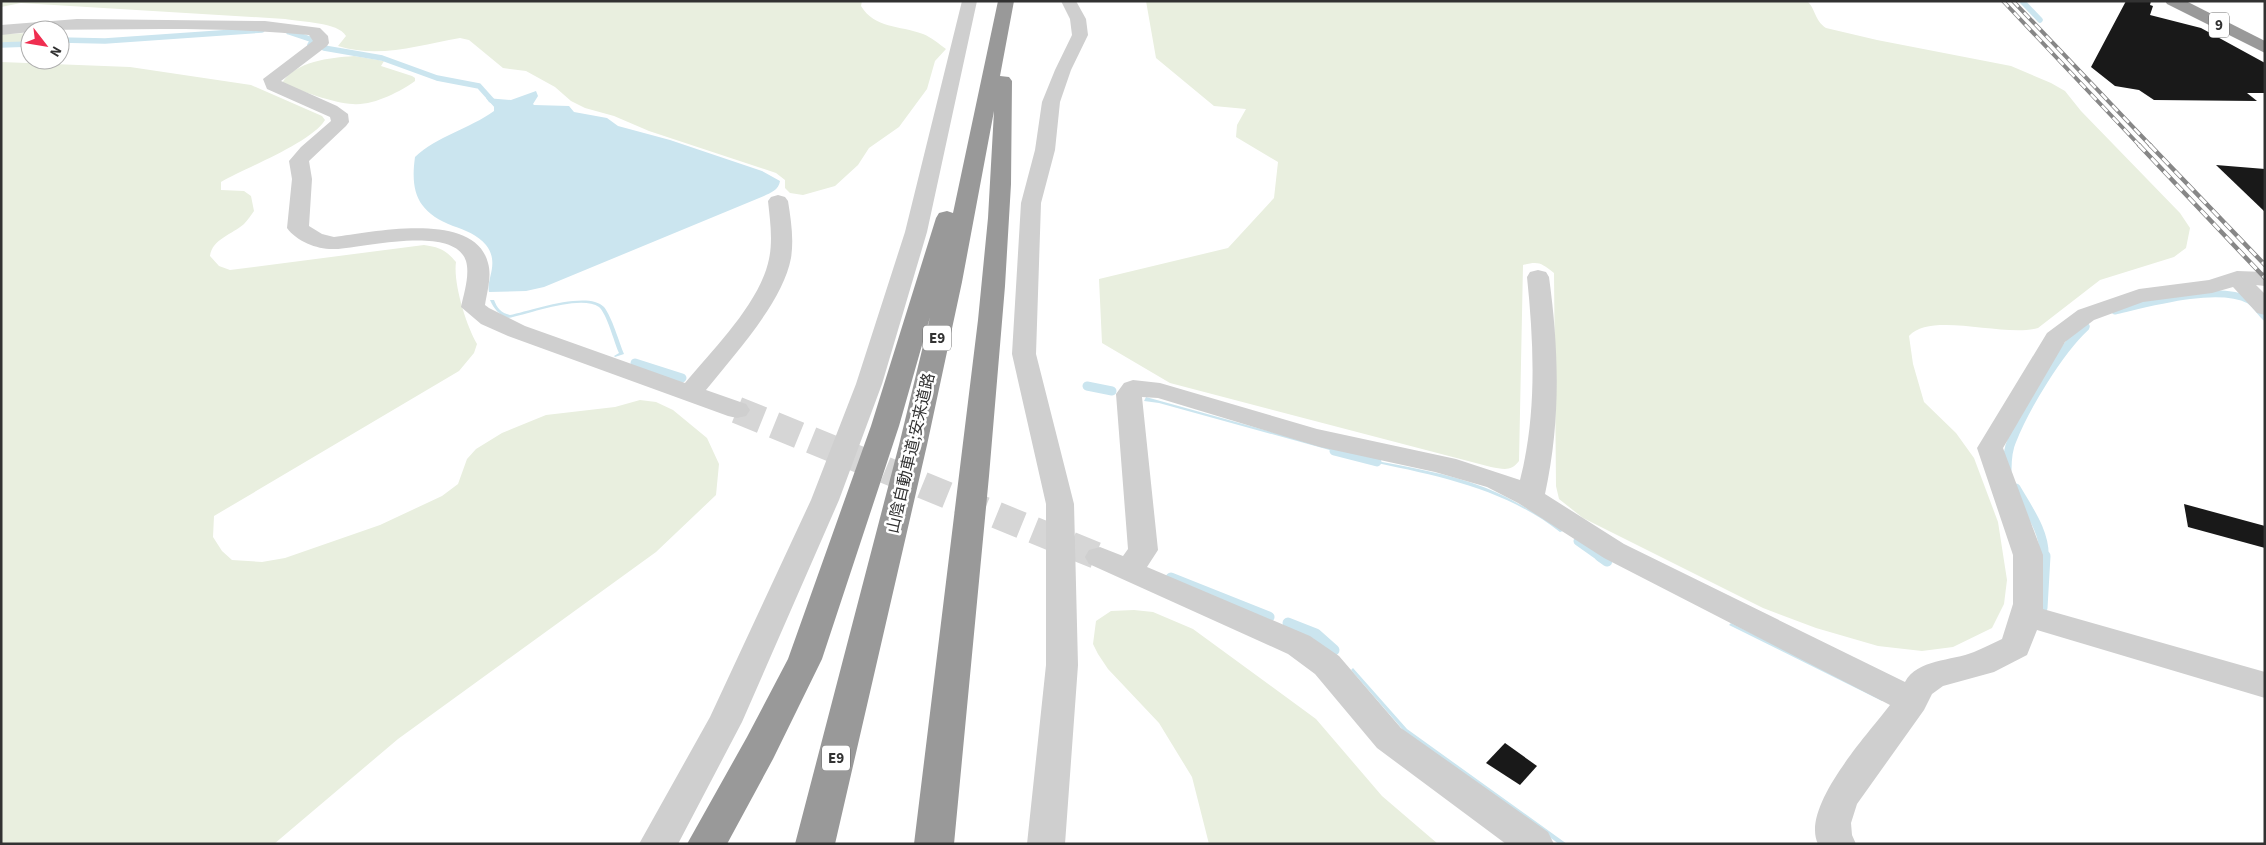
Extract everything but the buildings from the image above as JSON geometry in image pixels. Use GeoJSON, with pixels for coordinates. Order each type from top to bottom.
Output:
{"type":"FeatureCollection","features":[{"type":"Feature","properties":{"kind":"highway","name":"9"},"geometry":{"type":"LineString","coordinates":[[2173,1],[2265,48]]}},
{"type":"Feature","properties":{"kind":"highway","name":"山陰自動車道;安来道路"},"geometry":{"type":"LineString","coordinates":[[815,844],[913,445],[950,282],[1004,14]]}},
{"type":"Feature","properties":{"kind":"highway"},"geometry":{"type":"LineString","coordinates":[[934,844],[979,445],[1000,220],[1004,131],[1004,14]]}},
{"type":"Feature","properties":{"kind":"highway"},"geometry":{"type":"LineString","coordinates":[[706,844],[760,748],[805,659],[885,426],[974,127],[989,96]]}},
{"type":"Feature","properties":{"kind":"street"},"geometry":{"type":"LineString","coordinates":[[658,844],[725,722],[824,500],[868,384],[916,232],[970,1]]}},
{"type":"Feature","properties":{"kind":"street"},"geometry":{"type":"LineString","coordinates":[[1046,844],[1062,665],[1060,504],[1024,354],[1031,203],[1045,150],[1050,102],[1080,35],[1078,19],[1068,1]]}},
{"type":"Feature","properties":{"kind":"street"},"geometry":{"type":"LineString","coordinates":[[1,30],[84,24],[265,26],[314,31],[320,36],[321,43],[272,79],[273,84],[283,90],[326,106],[339,114],[340,122],[325,138],[303,154],[299,161],[302,180],[298,228],[306,236],[320,242],[334,243],[422,234],[454,238],[472,250],[477,260],[473,307],[489,320],[567,351],[691,392],[737,410]]}},
{"type":"Feature","properties":{"kind":"street"},"geometry":{"type":"LineString","coordinates":[[691,392],[765,295],[778,266],[782,232],[778,201]]}},
{"type":"Feature","properties":{"kind":"street"},"geometry":{"type":"LineString","coordinates":[[1530,497],[1542,442],[1544,415],[1544,320],[1538,277]]}},
{"type":"Feature","properties":{"kind":"street"},"geometry":{"type":"LineString","coordinates":[[2237,278],[2265,308]]}},
{"type":"Feature","properties":{"kind":"street"},"geometry":{"type":"LineString","coordinates":[[1837,844],[1833,837],[1833,823],[1841,798],[1912,701],[1920,685],[1933,676],[1982,663],[2016,646],[2028,604],[2028,555],[1990,453],[1990,448],[2055,338],[2086,314],[2139,296],[2212,286],[2237,278],[2265,279]]}},
{"type":"Feature","properties":{"kind":"street"},"geometry":{"type":"LineString","coordinates":[[1535,844],[1389,738],[1327,665],[1299,645],[1114,564],[1144,550],[1129,394],[1133,388],[1160,391],[1330,441],[1454,467],[1498,482],[1530,497],[1610,550],[1912,701]]}},
{"type":"Feature","properties":{"kind":"street"},"geometry":{"type":"LineString","coordinates":[[2025,615],[2265,685]]}},
{"type":"Feature","properties":{"kind":"green space"},"geometry":{"type":"Polygon","coordinates":[[[1,1],[862,1],[861,6],[873,19],[880,23],[923,34],[946,49],[935,61],[927,89],[899,127],[869,148],[858,165],[835,186],[803,195],[790,193],[785,188],[785,180],[776,173],[649,131],[614,116],[585,108],[571,101],[555,87],[526,71],[503,68],[469,40],[460,38],[399,50],[354,50],[338,46],[346,36],[342,31],[327,25],[309,22],[21,3],[1,7],[1,1]]]}},
{"type":"Feature","properties":{"kind":"green space"},"geometry":{"type":"Polygon","coordinates":[[[1146,1],[1807,1],[1819,22],[1826,28],[2011,66],[2065,91],[2081,111],[2180,213],[2190,228],[2186,248],[2174,257],[2100,280],[2038,328],[2007,330],[1951,325],[1934,326],[1920,329],[1909,336],[1913,364],[1924,402],[1956,433],[1974,458],[1998,522],[2007,580],[2004,604],[1992,628],[1953,647],[1922,651],[1878,646],[1816,628],[1763,608],[1583,518],[1559,499],[1556,486],[1554,273],[1540,264],[1523,265],[1519,461],[1513,467],[1506,469],[1491,467],[1170,383],[1102,343],[1099,279],[1228,248],[1274,198],[1278,162],[1236,137],[1237,125],[1246,109],[1214,106],[1156,58],[1146,1]]]}},
{"type":"Feature","properties":{"kind":"green space"},"geometry":{"type":"Polygon","coordinates":[[[20,33],[20,42],[1,45],[1,34],[20,33]]]}},
{"type":"Feature","properties":{"kind":"green space"},"geometry":{"type":"Polygon","coordinates":[[[354,56],[384,61],[381,66],[412,76],[415,78],[415,81],[402,90],[377,101],[361,104],[327,99],[282,83],[288,76],[304,65],[334,58],[354,56]]]}},
{"type":"Feature","properties":{"kind":"green space"},"geometry":{"type":"Polygon","coordinates":[[[1,62],[20,63],[20,70],[70,70],[70,65],[130,67],[251,85],[322,116],[325,120],[318,129],[293,146],[221,182],[221,190],[244,191],[251,196],[254,211],[244,224],[215,245],[210,256],[219,266],[230,270],[424,245],[442,250],[456,262],[456,281],[461,304],[477,344],[474,353],[459,371],[214,516],[213,537],[222,551],[232,560],[262,562],[285,558],[380,525],[442,496],[458,484],[467,459],[476,449],[502,433],[546,415],[615,407],[640,400],[656,402],[673,410],[707,438],[719,464],[716,495],[656,552],[398,739],[274,844],[1,844],[1,62]]]}},
{"type":"Feature","properties":{"kind":"green space"},"geometry":{"type":"Polygon","coordinates":[[[1134,610],[1153,612],[1193,629],[1316,719],[1382,796],[1438,844],[1209,844],[1192,777],[1159,723],[1108,669],[1093,644],[1096,621],[1111,611],[1134,610]]]}},
{"type":"Feature","properties":{"kind":"water"},"geometry":{"type":"Polygon","coordinates":[[[536,91],[538,96],[534,105],[569,106],[574,112],[607,118],[618,126],[670,140],[762,171],[780,181],[778,187],[764,196],[544,287],[526,291],[489,292],[492,264],[490,252],[483,241],[467,231],[441,220],[424,208],[419,200],[414,181],[415,157],[433,143],[494,111],[494,105],[486,98],[511,100],[536,91]]]}},
{"type":"Feature","properties":{"kind":"water"},"geometry":{"type":"Polygon","coordinates":[[[490,300],[494,300],[500,310],[510,315],[558,303],[572,301],[596,302],[607,311],[624,354],[614,356],[619,353],[608,322],[599,307],[591,304],[568,304],[508,318],[497,311],[490,300]]]}},
{"type":"Feature","properties":{"kind":"water"},"geometry":{"type":"Polygon","coordinates":[[[1146,397],[1344,452],[1344,454],[1159,403],[1144,401],[1146,397]]]}},
{"type":"Feature","properties":{"kind":"water"},"geometry":{"type":"Polygon","coordinates":[[[1367,459],[1442,474],[1486,488],[1516,502],[1563,531],[1560,532],[1516,504],[1468,485],[1367,461],[1367,459]]]}},
{"type":"Feature","properties":{"kind":"water"},"geometry":{"type":"Polygon","coordinates":[[[1731,623],[1883,699],[1882,701],[1729,625],[1731,623]]]}},
{"type":"Feature","properties":{"kind":"water"},"geometry":{"type":"Polygon","coordinates":[[[1353,668],[1407,729],[1567,844],[1559,844],[1404,731],[1351,670],[1353,668]]]}},
{"type":"Feature","properties":{"kind":"waterway"},"geometry":{"type":"LineString","coordinates":[[2022,1],[2040,20]]}},
{"type":"Feature","properties":{"kind":"waterway"},"geometry":{"type":"LineString","coordinates":[[70,40],[105,41],[262,30]]}},
{"type":"Feature","properties":{"kind":"waterway"},"geometry":{"type":"LineString","coordinates":[[289,32],[313,40],[310,45],[312,44]]}},
{"type":"Feature","properties":{"kind":"waterway"},"geometry":{"type":"LineString","coordinates":[[1,45],[20,44]]}},
{"type":"Feature","properties":{"kind":"waterway"},"geometry":{"type":"LineString","coordinates":[[324,48],[382,58],[437,78],[479,86],[496,105]]}},
{"type":"Feature","properties":{"kind":"waterway"},"geometry":{"type":"LineString","coordinates":[[2115,311],[2183,296],[2219,294],[2249,300],[2265,317]]}},
{"type":"Feature","properties":{"kind":"waterway"},"geometry":{"type":"LineString","coordinates":[[2007,470],[2011,443],[2025,412],[2064,350],[2085,327]]}},
{"type":"Feature","properties":{"kind":"waterway"},"geometry":{"type":"LineString","coordinates":[[635,363],[682,378]]}},
{"type":"Feature","properties":{"kind":"waterway"},"geometry":{"type":"LineString","coordinates":[[1087,386],[1112,391]]}},
{"type":"Feature","properties":{"kind":"waterway"},"geometry":{"type":"LineString","coordinates":[[1334,451],[1377,462]]}},
{"type":"Feature","properties":{"kind":"waterway"},"geometry":{"type":"LineString","coordinates":[[2016,488],[2039,530],[2044,549],[2044,558]]}},
{"type":"Feature","properties":{"kind":"waterway"},"geometry":{"type":"LineString","coordinates":[[1578,541],[1602,558]]}},
{"type":"Feature","properties":{"kind":"waterway"},"geometry":{"type":"LineString","coordinates":[[1600,556],[1607,561]]}},
{"type":"Feature","properties":{"kind":"waterway"},"geometry":{"type":"LineString","coordinates":[[2042,608],[2045,556]]}},
{"type":"Feature","properties":{"kind":"waterway"},"geometry":{"type":"LineString","coordinates":[[1171,578],[1269,617]]}},
{"type":"Feature","properties":{"kind":"waterway"},"geometry":{"type":"LineString","coordinates":[[1288,623],[1316,634],[1334,650]]}},
{"type":"Feature","properties":{"kind":"tunnel"},"geometry":{"type":"LineString","coordinates":[[737,410],[1100,557]]}},
{"type":"Feature","properties":{"kind":"railway"},"geometry":{"type":"LineString","coordinates":[[2003,1],[2140,146]]}},
{"type":"Feature","properties":{"kind":"railway"},"geometry":{"type":"LineString","coordinates":[[2013,1],[2151,146]]}},
{"type":"Feature","properties":{"kind":"railway"},"geometry":{"type":"LineString","coordinates":[[2139,145],[2265,278]]}},
{"type":"Feature","properties":{"kind":"railway"},"geometry":{"type":"LineString","coordinates":[[2150,145],[2265,265]]}}]}
